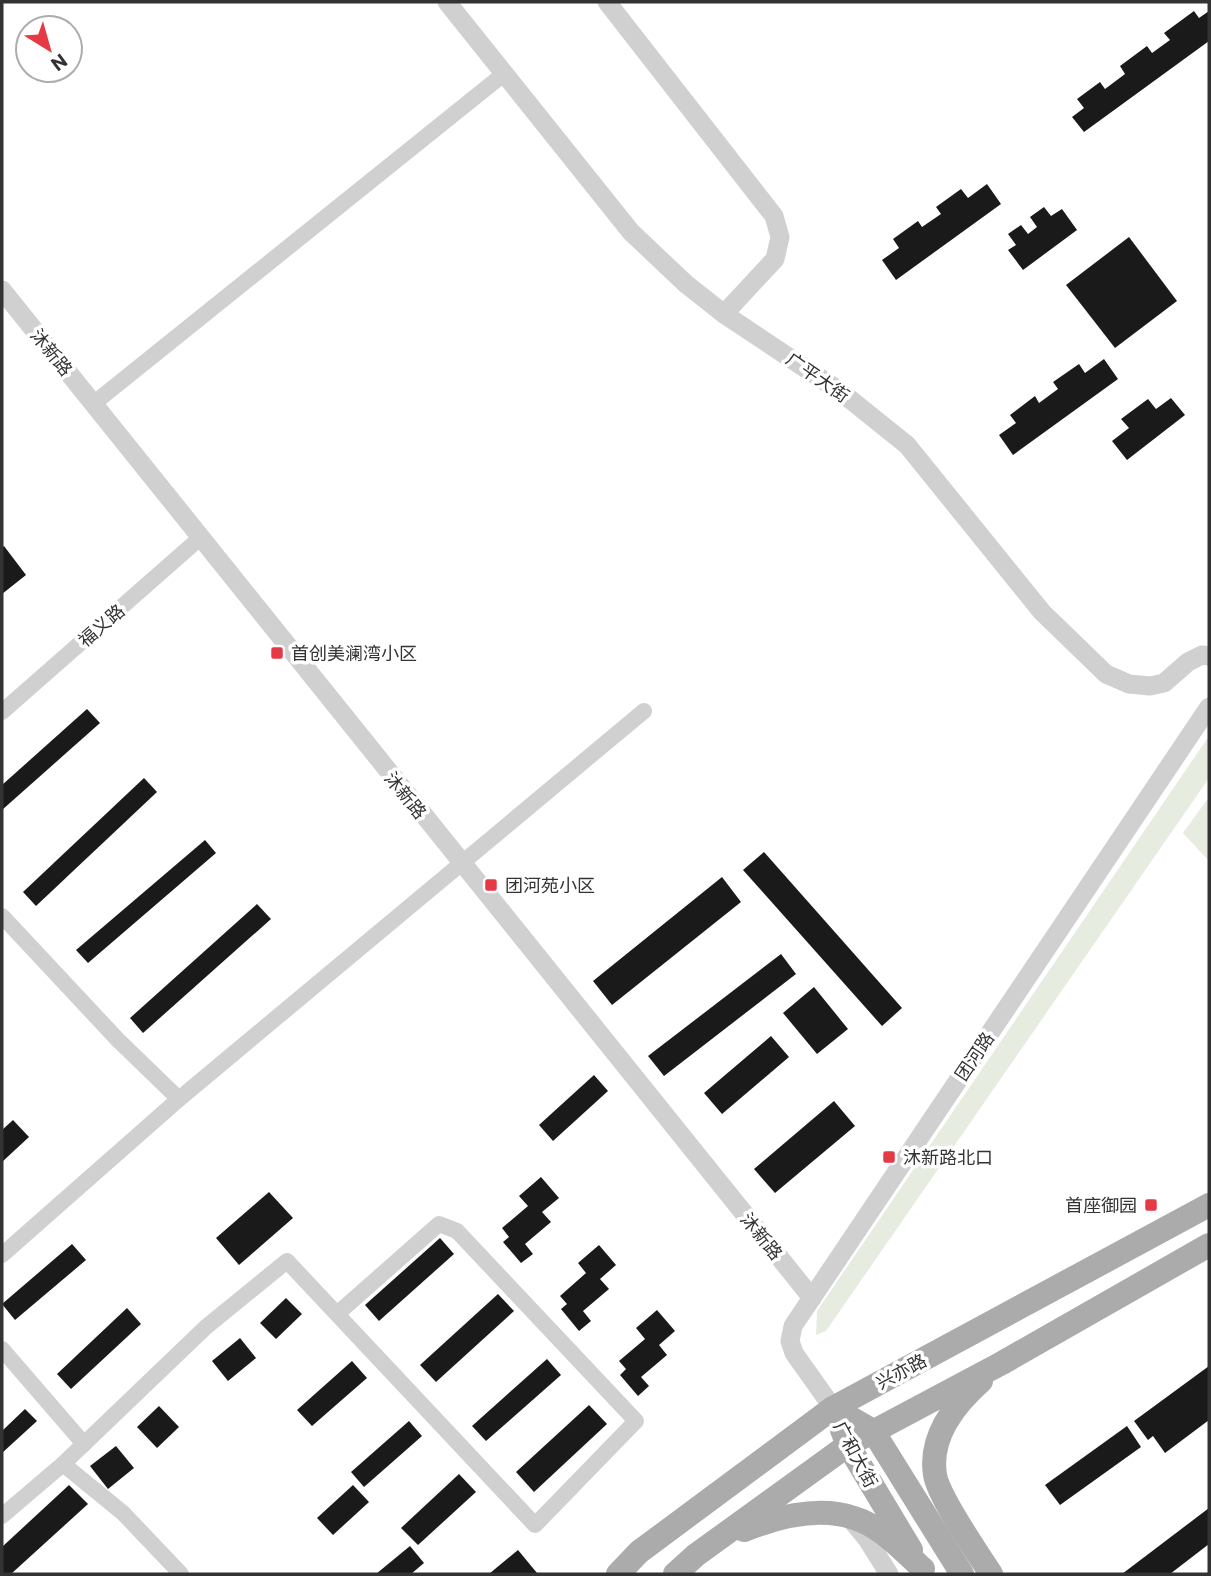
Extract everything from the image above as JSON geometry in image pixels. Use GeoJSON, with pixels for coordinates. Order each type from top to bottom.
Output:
{"type":"FeatureCollection","features":[{"type":"Feature","properties":{"kind":"main road","name":"兴亦路"},"geometry":{"type":"LineString","coordinates":[[618,1574],[639,1552],[833,1408],[1209,1205]]}},
{"type":"Feature","properties":{"kind":"main road"},"geometry":{"type":"LineString","coordinates":[[675,1574],[717,1540],[848,1445],[1002,1363],[1209,1245]]}},
{"type":"Feature","properties":{"kind":"main road"},"geometry":{"type":"LineString","coordinates":[[991,1574],[950,1508],[935,1476],[936,1443],[948,1418],[975,1387],[1002,1363]]}},
{"type":"Feature","properties":{"kind":"main road","name":"广和大街"},"geometry":{"type":"LineString","coordinates":[[833,1408],[873,1431],[962,1574]]}},
{"type":"Feature","properties":{"kind":"main road","name":"广和大街"},"geometry":{"type":"LineString","coordinates":[[833,1408],[848,1445],[925,1572]]}},
{"type":"Feature","properties":{"kind":"main road"},"geometry":{"type":"LineString","coordinates":[[717,1540],[767,1521],[825,1512],[856,1518],[890,1539],[925,1572]]}},
{"type":"Feature","properties":{"kind":"street","name":"广平大街"},"geometry":{"type":"LineString","coordinates":[[447,2],[631,232],[686,284],[724,314],[841,392],[907,445],[1042,612],[1106,674],[1129,684],[1150,686],[1164,683],[1195,658],[1209,656]]}},
{"type":"Feature","properties":{"kind":"street"},"geometry":{"type":"LineString","coordinates":[[607,2],[774,216],[780,237],[775,259],[724,314]]}},
{"type":"Feature","properties":{"kind":"street"},"geometry":{"type":"LineString","coordinates":[[93,404],[505,73]]}},
{"type":"Feature","properties":{"kind":"street","name":"沐新路"},"geometry":{"type":"LineString","coordinates":[[2,290],[812,1298]]}},
{"type":"Feature","properties":{"kind":"street","name":"福义路"},"geometry":{"type":"LineString","coordinates":[[2,712],[200,538]]}},
{"type":"Feature","properties":{"kind":"street","name":"团河路"},"geometry":{"type":"LineString","coordinates":[[833,1408],[794,1353],[790,1341],[793,1326],[1209,707]]}},
{"type":"Feature","properties":{"kind":"street"},"geometry":{"type":"LineString","coordinates":[[2,1255],[178,1099],[644,711]]}},
{"type":"Feature","properties":{"kind":"street"},"geometry":{"type":"LineString","coordinates":[[2,916],[118,1040],[178,1099]]}},
{"type":"Feature","properties":{"kind":"street"},"geometry":{"type":"LineString","coordinates":[[2,1516],[63,1464],[206,1327],[287,1261],[535,1525],[636,1421],[457,1231],[439,1224],[337,1314]]}},
{"type":"Feature","properties":{"kind":"street"},"geometry":{"type":"LineString","coordinates":[[2,1349],[84,1444]]}},
{"type":"Feature","properties":{"kind":"street"},"geometry":{"type":"LineString","coordinates":[[63,1464],[123,1513],[181,1574]]}},
{"type":"Feature","properties":{"kind":"street"},"geometry":{"type":"LineString","coordinates":[[849,1517],[889,1574]]}},
{"type":"Feature","properties":{"kind":"shaded area"},"geometry":{"type":"Polygon","coordinates":[[[1209,736],[1209,778],[826,1331],[816,1335],[817,1311],[1209,736]]]}},
{"type":"Feature","properties":{"kind":"shaded area"},"geometry":{"type":"Polygon","coordinates":[[[1209,797],[1209,861],[1183,833],[1209,797]]]}},
{"type":"Feature","properties":{"kind":"building"},"geometry":{"type":"Polygon","coordinates":[[[1194,11],[1199,18],[1209,11],[1209,41],[1084,132],[1072,117],[1084,108],[1077,99],[1100,82],[1105,89],[1125,74],[1120,66],[1147,46],[1152,53],[1170,40],[1164,33],[1194,11]]]}},
{"type":"Feature","properties":{"kind":"building"},"geometry":{"type":"Polygon","coordinates":[[[987,184],[1001,204],[896,280],[882,260],[899,248],[893,239],[918,221],[922,227],[941,214],[936,207],[961,189],[968,198],[987,184]]]}},
{"type":"Feature","properties":{"kind":"building"},"geometry":{"type":"Polygon","coordinates":[[[1044,207],[1051,216],[1062,209],[1077,230],[1023,270],[1008,250],[1016,245],[1008,234],[1021,225],[1028,234],[1037,227],[1030,217],[1044,207]]]}},
{"type":"Feature","properties":{"kind":"building"},"geometry":{"type":"Polygon","coordinates":[[[1129,237],[1177,301],[1115,348],[1066,285],[1129,237]]]}},
{"type":"Feature","properties":{"kind":"building"},"geometry":{"type":"Polygon","coordinates":[[[1104,359],[1118,379],[1013,455],[999,435],[1016,423],[1010,415],[1035,396],[1039,403],[1058,389],[1053,382],[1079,364],[1085,373],[1104,359]]]}},
{"type":"Feature","properties":{"kind":"building"},"geometry":{"type":"Polygon","coordinates":[[[1171,398],[1185,415],[1127,460],[1112,441],[1129,428],[1121,419],[1148,399],[1156,409],[1171,398]]]}},
{"type":"Feature","properties":{"kind":"building"},"geometry":{"type":"Polygon","coordinates":[[[4,546],[26,575],[2,594],[2,548],[4,546]]]}},
{"type":"Feature","properties":{"kind":"building"},"geometry":{"type":"Polygon","coordinates":[[[87,709],[100,723],[2,810],[2,785],[87,709]]]}},
{"type":"Feature","properties":{"kind":"building"},"geometry":{"type":"Polygon","coordinates":[[[144,778],[157,792],[36,906],[23,892],[144,778]]]}},
{"type":"Feature","properties":{"kind":"building"},"geometry":{"type":"Polygon","coordinates":[[[205,840],[216,853],[88,963],[76,950],[205,840]]]}},
{"type":"Feature","properties":{"kind":"building"},"geometry":{"type":"Polygon","coordinates":[[[764,852],[902,1008],[882,1026],[743,870],[764,852]]]}},
{"type":"Feature","properties":{"kind":"building"},"geometry":{"type":"Polygon","coordinates":[[[722,877],[741,902],[612,1005],[593,981],[722,877]]]}},
{"type":"Feature","properties":{"kind":"building"},"geometry":{"type":"Polygon","coordinates":[[[257,904],[271,919],[143,1033],[130,1018],[257,904]]]}},
{"type":"Feature","properties":{"kind":"building"},"geometry":{"type":"Polygon","coordinates":[[[781,954],[796,974],[664,1076],[648,1056],[781,954]]]}},
{"type":"Feature","properties":{"kind":"building"},"geometry":{"type":"Polygon","coordinates":[[[814,987],[848,1029],[817,1054],[783,1013],[814,987]]]}},
{"type":"Feature","properties":{"kind":"building"},"geometry":{"type":"Polygon","coordinates":[[[771,1036],[789,1057],[722,1114],[704,1093],[771,1036]]]}},
{"type":"Feature","properties":{"kind":"building"},"geometry":{"type":"Polygon","coordinates":[[[594,1075],[608,1091],[553,1141],[539,1125],[594,1075]]]}},
{"type":"Feature","properties":{"kind":"building"},"geometry":{"type":"Polygon","coordinates":[[[834,1101],[855,1126],[775,1193],[754,1169],[834,1101]]]}},
{"type":"Feature","properties":{"kind":"building"},"geometry":{"type":"Polygon","coordinates":[[[13,1120],[29,1137],[2,1162],[2,1130],[13,1120]]]}},
{"type":"Feature","properties":{"kind":"building"},"geometry":{"type":"Polygon","coordinates":[[[541,1177],[559,1198],[542,1212],[551,1222],[525,1244],[533,1254],[521,1263],[503,1242],[509,1237],[502,1228],[528,1206],[519,1196],[541,1177]]]}},
{"type":"Feature","properties":{"kind":"building"},"geometry":{"type":"Polygon","coordinates":[[[269,1192],[293,1218],[239,1265],[216,1238],[269,1192]]]}},
{"type":"Feature","properties":{"kind":"building"},"geometry":{"type":"Polygon","coordinates":[[[440,1238],[454,1254],[379,1321],[365,1305],[440,1238]]]}},
{"type":"Feature","properties":{"kind":"building"},"geometry":{"type":"Polygon","coordinates":[[[72,1244],[86,1260],[15,1320],[2,1304],[72,1244]]]}},
{"type":"Feature","properties":{"kind":"building"},"geometry":{"type":"Polygon","coordinates":[[[599,1245],[616,1265],[600,1279],[609,1289],[583,1311],[591,1321],[579,1331],[561,1309],[567,1304],[560,1296],[586,1273],[578,1263],[599,1245]]]}},
{"type":"Feature","properties":{"kind":"building"},"geometry":{"type":"Polygon","coordinates":[[[498,1294],[514,1311],[436,1382],[420,1365],[498,1294]]]}},
{"type":"Feature","properties":{"kind":"building"},"geometry":{"type":"Polygon","coordinates":[[[286,1298],[302,1314],[276,1339],[260,1323],[286,1298]]]}},
{"type":"Feature","properties":{"kind":"building"},"geometry":{"type":"Polygon","coordinates":[[[127,1308],[141,1324],[71,1389],[57,1374],[127,1308]]]}},
{"type":"Feature","properties":{"kind":"building"},"geometry":{"type":"Polygon","coordinates":[[[657,1310],[675,1331],[659,1345],[667,1355],[641,1377],[649,1386],[638,1396],[620,1375],[626,1369],[619,1361],[645,1339],[636,1328],[657,1310]]]}},
{"type":"Feature","properties":{"kind":"building"},"geometry":{"type":"Polygon","coordinates":[[[240,1338],[256,1358],[228,1381],[212,1361],[240,1338]]]}},
{"type":"Feature","properties":{"kind":"building"},"geometry":{"type":"Polygon","coordinates":[[[547,1359],[561,1375],[486,1441],[472,1426],[547,1359]]]}},
{"type":"Feature","properties":{"kind":"building"},"geometry":{"type":"Polygon","coordinates":[[[352,1361],[367,1378],[312,1426],[297,1410],[352,1361]]]}},
{"type":"Feature","properties":{"kind":"building"},"geometry":{"type":"Polygon","coordinates":[[[1209,1366],[1209,1420],[1165,1453],[1153,1436],[1148,1440],[1134,1421],[1209,1366]]]}},
{"type":"Feature","properties":{"kind":"building"},"geometry":{"type":"Polygon","coordinates":[[[589,1405],[607,1424],[534,1492],[516,1472],[589,1405]]]}},
{"type":"Feature","properties":{"kind":"building"},"geometry":{"type":"Polygon","coordinates":[[[159,1406],[179,1427],[157,1448],[137,1427],[159,1406]]]}},
{"type":"Feature","properties":{"kind":"building"},"geometry":{"type":"Polygon","coordinates":[[[25,1409],[37,1421],[2,1453],[2,1431],[25,1409]]]}},
{"type":"Feature","properties":{"kind":"building"},"geometry":{"type":"Polygon","coordinates":[[[409,1421],[422,1436],[364,1487],[351,1472],[409,1421]]]}},
{"type":"Feature","properties":{"kind":"building"},"geometry":{"type":"Polygon","coordinates":[[[1127,1426],[1141,1447],[1060,1505],[1045,1485],[1127,1426]]]}},
{"type":"Feature","properties":{"kind":"building"},"geometry":{"type":"Polygon","coordinates":[[[116,1446],[134,1468],[108,1489],[90,1466],[116,1446]]]}},
{"type":"Feature","properties":{"kind":"building"},"geometry":{"type":"Polygon","coordinates":[[[459,1474],[476,1492],[418,1545],[401,1528],[459,1474]]]}},
{"type":"Feature","properties":{"kind":"building"},"geometry":{"type":"Polygon","coordinates":[[[69,1485],[88,1504],[11,1574],[2,1574],[2,1547],[69,1485]]]}},
{"type":"Feature","properties":{"kind":"building"},"geometry":{"type":"Polygon","coordinates":[[[353,1485],[369,1502],[333,1535],[317,1518],[353,1485]]]}},
{"type":"Feature","properties":{"kind":"building"},"geometry":{"type":"Polygon","coordinates":[[[1209,1508],[1209,1544],[1170,1574],[1122,1574],[1209,1508]]]}},
{"type":"Feature","properties":{"kind":"building"},"geometry":{"type":"Polygon","coordinates":[[[410,1546],[424,1563],[411,1574],[376,1574],[410,1546]]]}},
{"type":"Feature","properties":{"kind":"building"},"geometry":{"type":"Polygon","coordinates":[[[518,1550],[537,1573],[489,1574],[518,1550]]]}},
{"type":"Feature","properties":{"kind":"place","name":"首创美澜湾小区"},"geometry":{"type":"Point","coordinates":[277,653]}},
{"type":"Feature","properties":{"kind":"place","name":"团河苑小区"},"geometry":{"type":"Point","coordinates":[491,885]}},
{"type":"Feature","properties":{"kind":"place","name":"沐新路北口"},"geometry":{"type":"Point","coordinates":[889,1157]}},
{"type":"Feature","properties":{"kind":"place","name":"首座御园"},"geometry":{"type":"Point","coordinates":[1151,1205]}}]}
